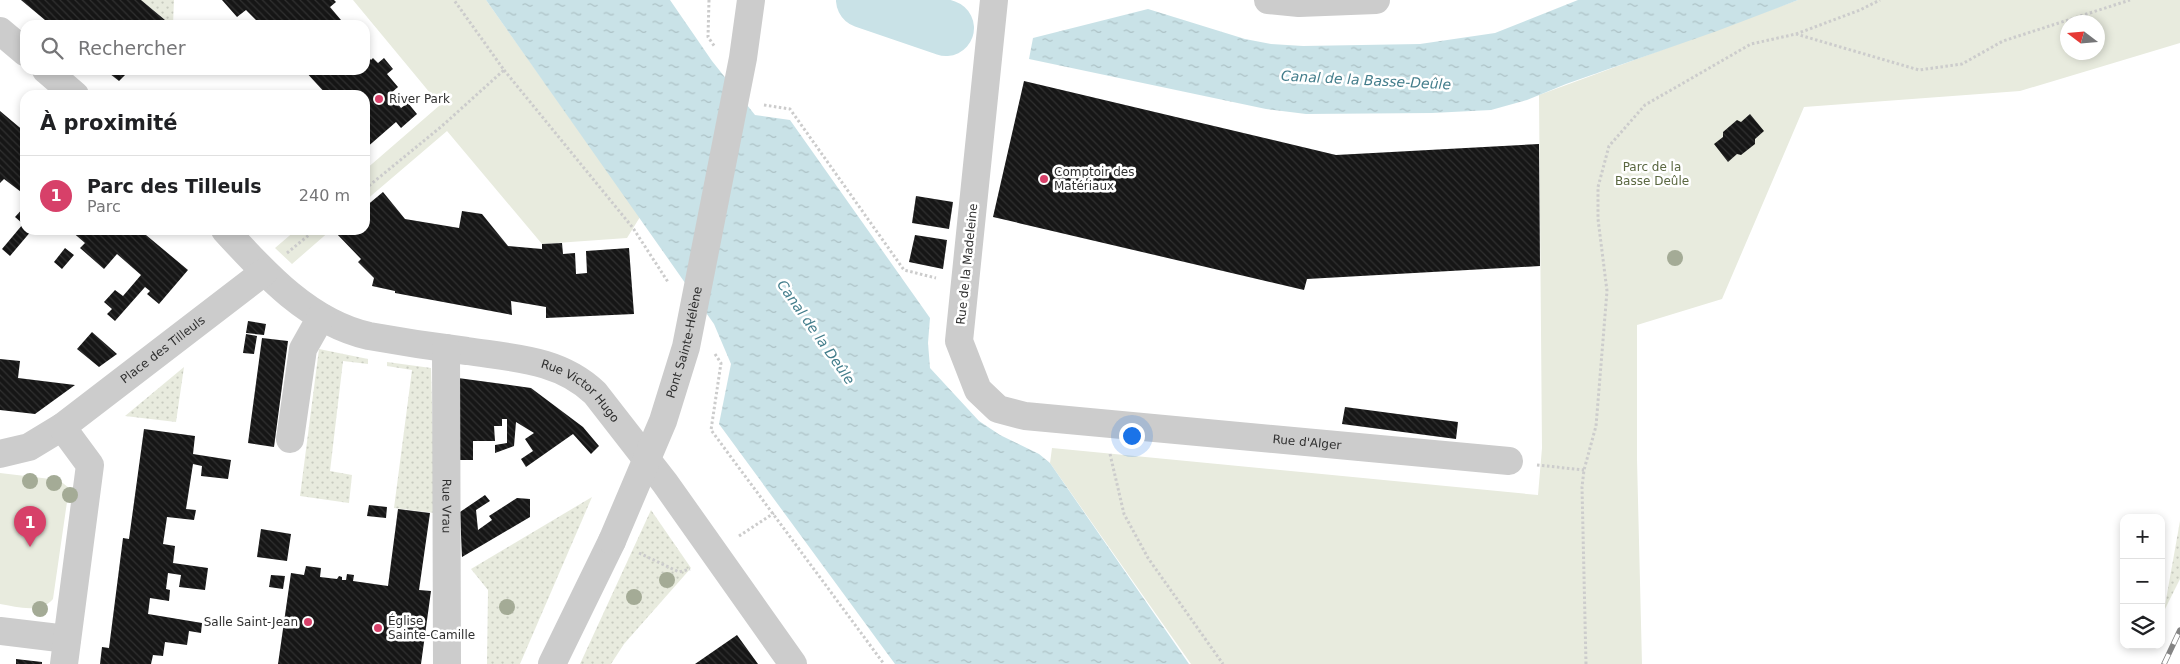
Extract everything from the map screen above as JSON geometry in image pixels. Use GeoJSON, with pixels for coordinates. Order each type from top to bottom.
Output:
{"type":"FeatureCollection","features":[{"type":"Feature","properties":{"kind":"street","name":"Pont Sainte-Hélène"},"geometry":{"type":"LineString","coordinates":[[552,664],[612,541],[653,446],[686,347],[743,58],[751,0]]}},
{"type":"Feature","properties":{"kind":"street","name":"Rue de la Madeleine"},"geometry":{"type":"LineString","coordinates":[[994,0],[959,340],[978,390],[998,408],[1025,416],[1104,424]]}},
{"type":"Feature","properties":{"kind":"street"},"geometry":{"type":"LineString","coordinates":[[1268,0],[1299,2],[1376,0]]}},
{"type":"Feature","properties":{"kind":"street"},"geometry":{"type":"LineString","coordinates":[[0,30],[20,48]]}},
{"type":"Feature","properties":{"kind":"street"},"geometry":{"type":"LineString","coordinates":[[52,75],[70,90]]}},
{"type":"Feature","properties":{"kind":"street","name":"Rue Victor Hugo"},"geometry":{"type":"LineString","coordinates":[[230,235],[264,272],[321,317],[357,334],[542,363],[583,381],[595,393],[665,483],[793,664]]}},
{"type":"Feature","properties":{"kind":"street","name":"Place des Tilleuls"},"geometry":{"type":"LineString","coordinates":[[0,454],[29,447],[62,427],[264,272]]}},
{"type":"Feature","properties":{"kind":"street"},"geometry":{"type":"LineString","coordinates":[[290,439],[303,349],[321,317]]}},
{"type":"Feature","properties":{"kind":"street","name":"Rue Vrau"},"geometry":{"type":"LineString","coordinates":[[446,348],[447,664]]}},
{"type":"Feature","properties":{"kind":"street","name":"Rue d'Alger"},"geometry":{"type":"LineString","coordinates":[[1104,424],[1509,461]]}},
{"type":"Feature","properties":{"kind":"street"},"geometry":{"type":"LineString","coordinates":[[0,635],[65,652],[90,464],[62,427]]}},
{"type":"Feature","properties":{"kind":"path"},"geometry":{"type":"LineString","coordinates":[[454,0],[504,70],[634,228],[669,284]]}},
{"type":"Feature","properties":{"kind":"path"},"geometry":{"type":"LineString","coordinates":[[709,0],[708,37],[718,52]]}},
{"type":"Feature","properties":{"kind":"path"},"geometry":{"type":"LineString","coordinates":[[1586,664],[1582,487],[1584,470],[1596,426],[1603,359],[1607,292],[1598,219],[1598,186],[1609,146],[1645,105],[1752,44],[1796,34],[1860,10],[1880,0]]}},
{"type":"Feature","properties":{"kind":"path"},"geometry":{"type":"LineString","coordinates":[[1796,34],[1919,70],[1962,64],[2003,41],[2130,0]]}},
{"type":"Feature","properties":{"kind":"path"},"geometry":{"type":"LineString","coordinates":[[370,185],[442,126],[504,70]]}},
{"type":"Feature","properties":{"kind":"path"},"geometry":{"type":"LineString","coordinates":[[755,103],[790,109],[904,270],[964,287]]}},
{"type":"Feature","properties":{"kind":"path"},"geometry":{"type":"LineString","coordinates":[[710,347],[721,363],[711,430],[884,664]]}},
{"type":"Feature","properties":{"kind":"path"},"geometry":{"type":"LineString","coordinates":[[1104,424],[1124,514],[1148,558],[1223,664]]}},
{"type":"Feature","properties":{"kind":"path"},"geometry":{"type":"LineString","coordinates":[[1509,461],[1584,470]]}},
{"type":"Feature","properties":{"kind":"path"},"geometry":{"type":"LineString","coordinates":[[742,534],[774,513]]}},
{"type":"Feature","properties":{"kind":"path"},"geometry":{"type":"LineString","coordinates":[[612,541],[679,572],[691,568]]}},
{"type":"Feature","properties":{"kind":"green space"},"geometry":{"type":"Polygon","coordinates":[[[141,0],[174,0],[173,20],[165,20],[141,0]]]}},
{"type":"Feature","properties":{"kind":"green space"},"geometry":{"type":"Polygon","coordinates":[[[353,0],[486,0],[640,217],[627,238],[542,244],[447,131],[370,197],[370,166],[440,105],[353,0]]]}},
{"type":"Feature","properties":{"kind":"green space","name":"Parc de la Basse Deûle"},"geometry":{"type":"Polygon","coordinates":[[[1798,0],[2180,0],[2180,43],[2020,91],[1804,107],[1722,299],[1637,325],[1637,459],[1642,664],[1191,664],[1050,463],[1052,448],[1538,495],[1542,448],[1539,95],[1798,0]]]}},
{"type":"Feature","properties":{"kind":"green space"},"geometry":{"type":"Polygon","coordinates":[[[290,235],[325,235],[292,264],[275,248],[290,235]]]}},
{"type":"Feature","properties":{"kind":"green space"},"geometry":{"type":"Polygon","coordinates":[[[319,349],[368,359],[368,364],[343,361],[330,471],[352,475],[349,503],[300,496],[319,349]]]}},
{"type":"Feature","properties":{"kind":"green space"},"geometry":{"type":"Polygon","coordinates":[[[387,362],[431,368],[435,513],[394,508],[412,370],[387,366],[387,362]]]}},
{"type":"Feature","properties":{"kind":"green space"},"geometry":{"type":"Polygon","coordinates":[[[184,367],[176,422],[125,416],[184,367]]]}},
{"type":"Feature","properties":{"kind":"green space"},"geometry":{"type":"Polygon","coordinates":[[[0,473],[59,480],[69,488],[53,599],[42,607],[21,608],[0,604],[0,473]]]}},
{"type":"Feature","properties":{"kind":"green space"},"geometry":{"type":"Polygon","coordinates":[[[592,497],[520,664],[487,664],[488,590],[471,569],[592,497]]]}},
{"type":"Feature","properties":{"kind":"green space"},"geometry":{"type":"Polygon","coordinates":[[[651,510],[691,568],[624,644],[611,664],[580,664],[651,510]]]}},
{"type":"Feature","properties":{"kind":"green space"},"geometry":{"type":"Polygon","coordinates":[[[2180,521],[2180,579],[2165,609],[2180,521]]]}},
{"type":"Feature","properties":{"kind":"water","name":"Canal de la Deûle"},"geometry":{"type":"Polygon","coordinates":[[[486,0],[670,0],[712,61],[755,115],[790,120],[930,318],[928,343],[930,368],[979,421],[1000,435],[1039,454],[1050,463],[1189,664],[895,664],[719,424],[731,364],[714,324],[486,0]]]}},
{"type":"Feature","properties":{"kind":"water","name":"Canal de la Basse-Deûle"},"geometry":{"type":"Polygon","coordinates":[[[1578,0],[1798,0],[1717,31],[1566,84],[1527,100],[1491,110],[1432,113],[1306,114],[1266,109],[1029,59],[1033,38],[1148,9],[1245,39],[1271,44],[1303,46],[1420,44],[1495,33],[1578,0]]]}},
{"type":"Feature","properties":{"kind":"building"},"geometry":{"type":"Polygon","coordinates":[[[21,0],[141,0],[165,20],[45,20],[21,0]]]}},
{"type":"Feature","properties":{"kind":"building"},"geometry":{"type":"Polygon","coordinates":[[[222,0],[334,0],[336,2],[330,7],[341,20],[256,20],[246,10],[237,17],[222,0]]]}},
{"type":"Feature","properties":{"kind":"building","name":"River Park"},"geometry":{"type":"Polygon","coordinates":[[[373,58],[378,63],[384,58],[393,69],[387,74],[398,87],[390,94],[401,108],[408,103],[417,114],[401,128],[396,122],[370,145],[370,90],[322,90],[309,75],[370,75],[370,59],[373,58]]]}},
{"type":"Feature","properties":{"kind":"building"},"geometry":{"type":"Polygon","coordinates":[[[111,75],[125,75],[119,81],[111,75]]]}},
{"type":"Feature","properties":{"kind":"building"},"geometry":{"type":"Polygon","coordinates":[[[1024,81],[1336,155],[1539,144],[1540,266],[1307,279],[1304,290],[993,217],[1024,81]]]}},
{"type":"Feature","properties":{"kind":"building"},"geometry":{"type":"Polygon","coordinates":[[[0,111],[20,128],[20,191],[4,179],[0,183],[0,111]]]}},
{"type":"Feature","properties":{"kind":"building"},"geometry":{"type":"Polygon","coordinates":[[[1750,114],[1764,131],[1755,139],[1755,144],[1741,155],[1737,154],[1728,162],[1714,144],[1723,137],[1723,132],[1737,120],[1741,122],[1750,114]]]}},
{"type":"Feature","properties":{"kind":"building"},"geometry":{"type":"Polygon","coordinates":[[[383,192],[405,219],[459,228],[462,211],[482,214],[508,246],[542,249],[542,244],[562,243],[563,254],[575,253],[576,274],[587,273],[586,251],[629,248],[634,314],[546,318],[546,307],[511,301],[512,315],[395,293],[395,291],[372,286],[374,278],[358,262],[361,259],[338,235],[370,235],[370,203],[383,192]]]}},
{"type":"Feature","properties":{"kind":"building"},"geometry":{"type":"Polygon","coordinates":[[[916,196],[953,202],[949,229],[912,223],[916,196]]]}},
{"type":"Feature","properties":{"kind":"building"},"geometry":{"type":"Polygon","coordinates":[[[20,212],[20,221],[15,217],[20,212]]]}},
{"type":"Feature","properties":{"kind":"building"},"geometry":{"type":"Polygon","coordinates":[[[20,228],[20,235],[28,235],[10,256],[2,249],[20,228]]]}},
{"type":"Feature","properties":{"kind":"building"},"geometry":{"type":"Polygon","coordinates":[[[76,235],[146,235],[188,270],[159,304],[147,294],[150,291],[145,287],[115,321],[107,314],[112,309],[104,302],[115,290],[123,296],[141,275],[117,254],[104,269],[80,248],[85,243],[76,235]]]}},
{"type":"Feature","properties":{"kind":"building"},"geometry":{"type":"Polygon","coordinates":[[[915,235],[947,240],[943,269],[909,262],[915,235]]]}},
{"type":"Feature","properties":{"kind":"building"},"geometry":{"type":"Polygon","coordinates":[[[65,248],[74,255],[62,269],[54,262],[65,248]]]}},
{"type":"Feature","properties":{"kind":"building"},"geometry":{"type":"Polygon","coordinates":[[[248,321],[266,324],[264,335],[246,333],[248,321]]]}},
{"type":"Feature","properties":{"kind":"building"},"geometry":{"type":"Polygon","coordinates":[[[92,332],[117,354],[99,367],[77,349],[92,332]]]}},
{"type":"Feature","properties":{"kind":"building"},"geometry":{"type":"Polygon","coordinates":[[[246,334],[257,336],[254,354],[243,353],[246,334]]]}},
{"type":"Feature","properties":{"kind":"building"},"geometry":{"type":"Polygon","coordinates":[[[262,338],[288,341],[274,447],[248,443],[262,338]]]}},
{"type":"Feature","properties":{"kind":"building"},"geometry":{"type":"Polygon","coordinates":[[[0,359],[20,361],[18,378],[75,385],[35,414],[0,410],[0,359]]]}},
{"type":"Feature","properties":{"kind":"building"},"geometry":{"type":"Polygon","coordinates":[[[458,378],[531,388],[583,427],[599,446],[591,454],[573,434],[526,467],[521,459],[533,451],[525,439],[534,433],[516,422],[514,446],[495,453],[495,445],[507,443],[507,419],[502,419],[502,426],[494,426],[495,441],[473,441],[473,460],[459,460],[458,378]]]}},
{"type":"Feature","properties":{"kind":"building"},"geometry":{"type":"Polygon","coordinates":[[[1345,407],[1458,422],[1456,439],[1342,424],[1345,407]]]}},
{"type":"Feature","properties":{"kind":"building"},"geometry":{"type":"Polygon","coordinates":[[[144,429],[195,436],[193,454],[231,460],[228,479],[201,476],[202,466],[193,464],[186,509],[196,510],[194,520],[167,517],[163,544],[175,546],[173,563],[208,568],[205,590],[179,587],[181,575],[168,573],[166,589],[170,590],[169,601],[150,598],[148,614],[202,623],[201,633],[189,631],[187,645],[165,642],[163,656],[153,655],[151,664],[100,664],[102,647],[109,648],[123,538],[129,539],[144,429]]]}},
{"type":"Feature","properties":{"kind":"building"},"geometry":{"type":"Polygon","coordinates":[[[485,495],[490,501],[476,510],[478,530],[492,520],[489,516],[517,498],[530,499],[530,517],[462,557],[460,512],[485,495]]]}},
{"type":"Feature","properties":{"kind":"building"},"geometry":{"type":"Polygon","coordinates":[[[369,505],[387,507],[386,518],[367,516],[369,505]]]}},
{"type":"Feature","properties":{"kind":"building"},"geometry":{"type":"Polygon","coordinates":[[[398,509],[430,513],[419,590],[431,591],[421,664],[278,664],[291,573],[304,575],[306,566],[321,568],[320,577],[337,579],[339,576],[342,577],[342,580],[346,580],[347,574],[354,575],[353,581],[388,586],[398,509]]]}},
{"type":"Feature","properties":{"kind":"building"},"geometry":{"type":"Polygon","coordinates":[[[261,529],[291,534],[287,561],[257,557],[261,529]]]}},
{"type":"Feature","properties":{"kind":"building"},"geometry":{"type":"Polygon","coordinates":[[[271,575],[285,576],[283,589],[269,587],[271,575]]]}},
{"type":"Feature","properties":{"kind":"building"},"geometry":{"type":"Polygon","coordinates":[[[737,635],[758,664],[695,664],[737,635]]]}},
{"type":"Feature","properties":{"kind":"building"},"geometry":{"type":"Polygon","coordinates":[[[16,659],[42,662],[42,664],[16,664],[16,659]]]}},
{"type":"Feature","properties":{"kind":"waterway"},"geometry":{"type":"LineString","coordinates":[[864,0],[946,28]]}},
{"type":"Feature","properties":{"kind":"railway"},"geometry":{"type":"LineString","coordinates":[[2164,664],[2180,630]]}},
{"type":"Feature","properties":{"kind":"place","name":"River Park"},"geometry":{"type":"Point","coordinates":[379,99]}},
{"type":"Feature","properties":{"kind":"place","name":"Comptoir des Matériaux"},"geometry":{"type":"Point","coordinates":[1044,179]}},
{"type":"Feature","properties":{"kind":"place","name":"Parc des Tilleuls"},"geometry":{"type":"Point","coordinates":[30,547]}},
{"type":"Feature","properties":{"kind":"place","name":"Salle Saint-Jean"},"geometry":{"type":"Point","coordinates":[308,622]}},
{"type":"Feature","properties":{"kind":"place","name":"Église Sainte-Camille"},"geometry":{"type":"Point","coordinates":[378,628]}}]}
